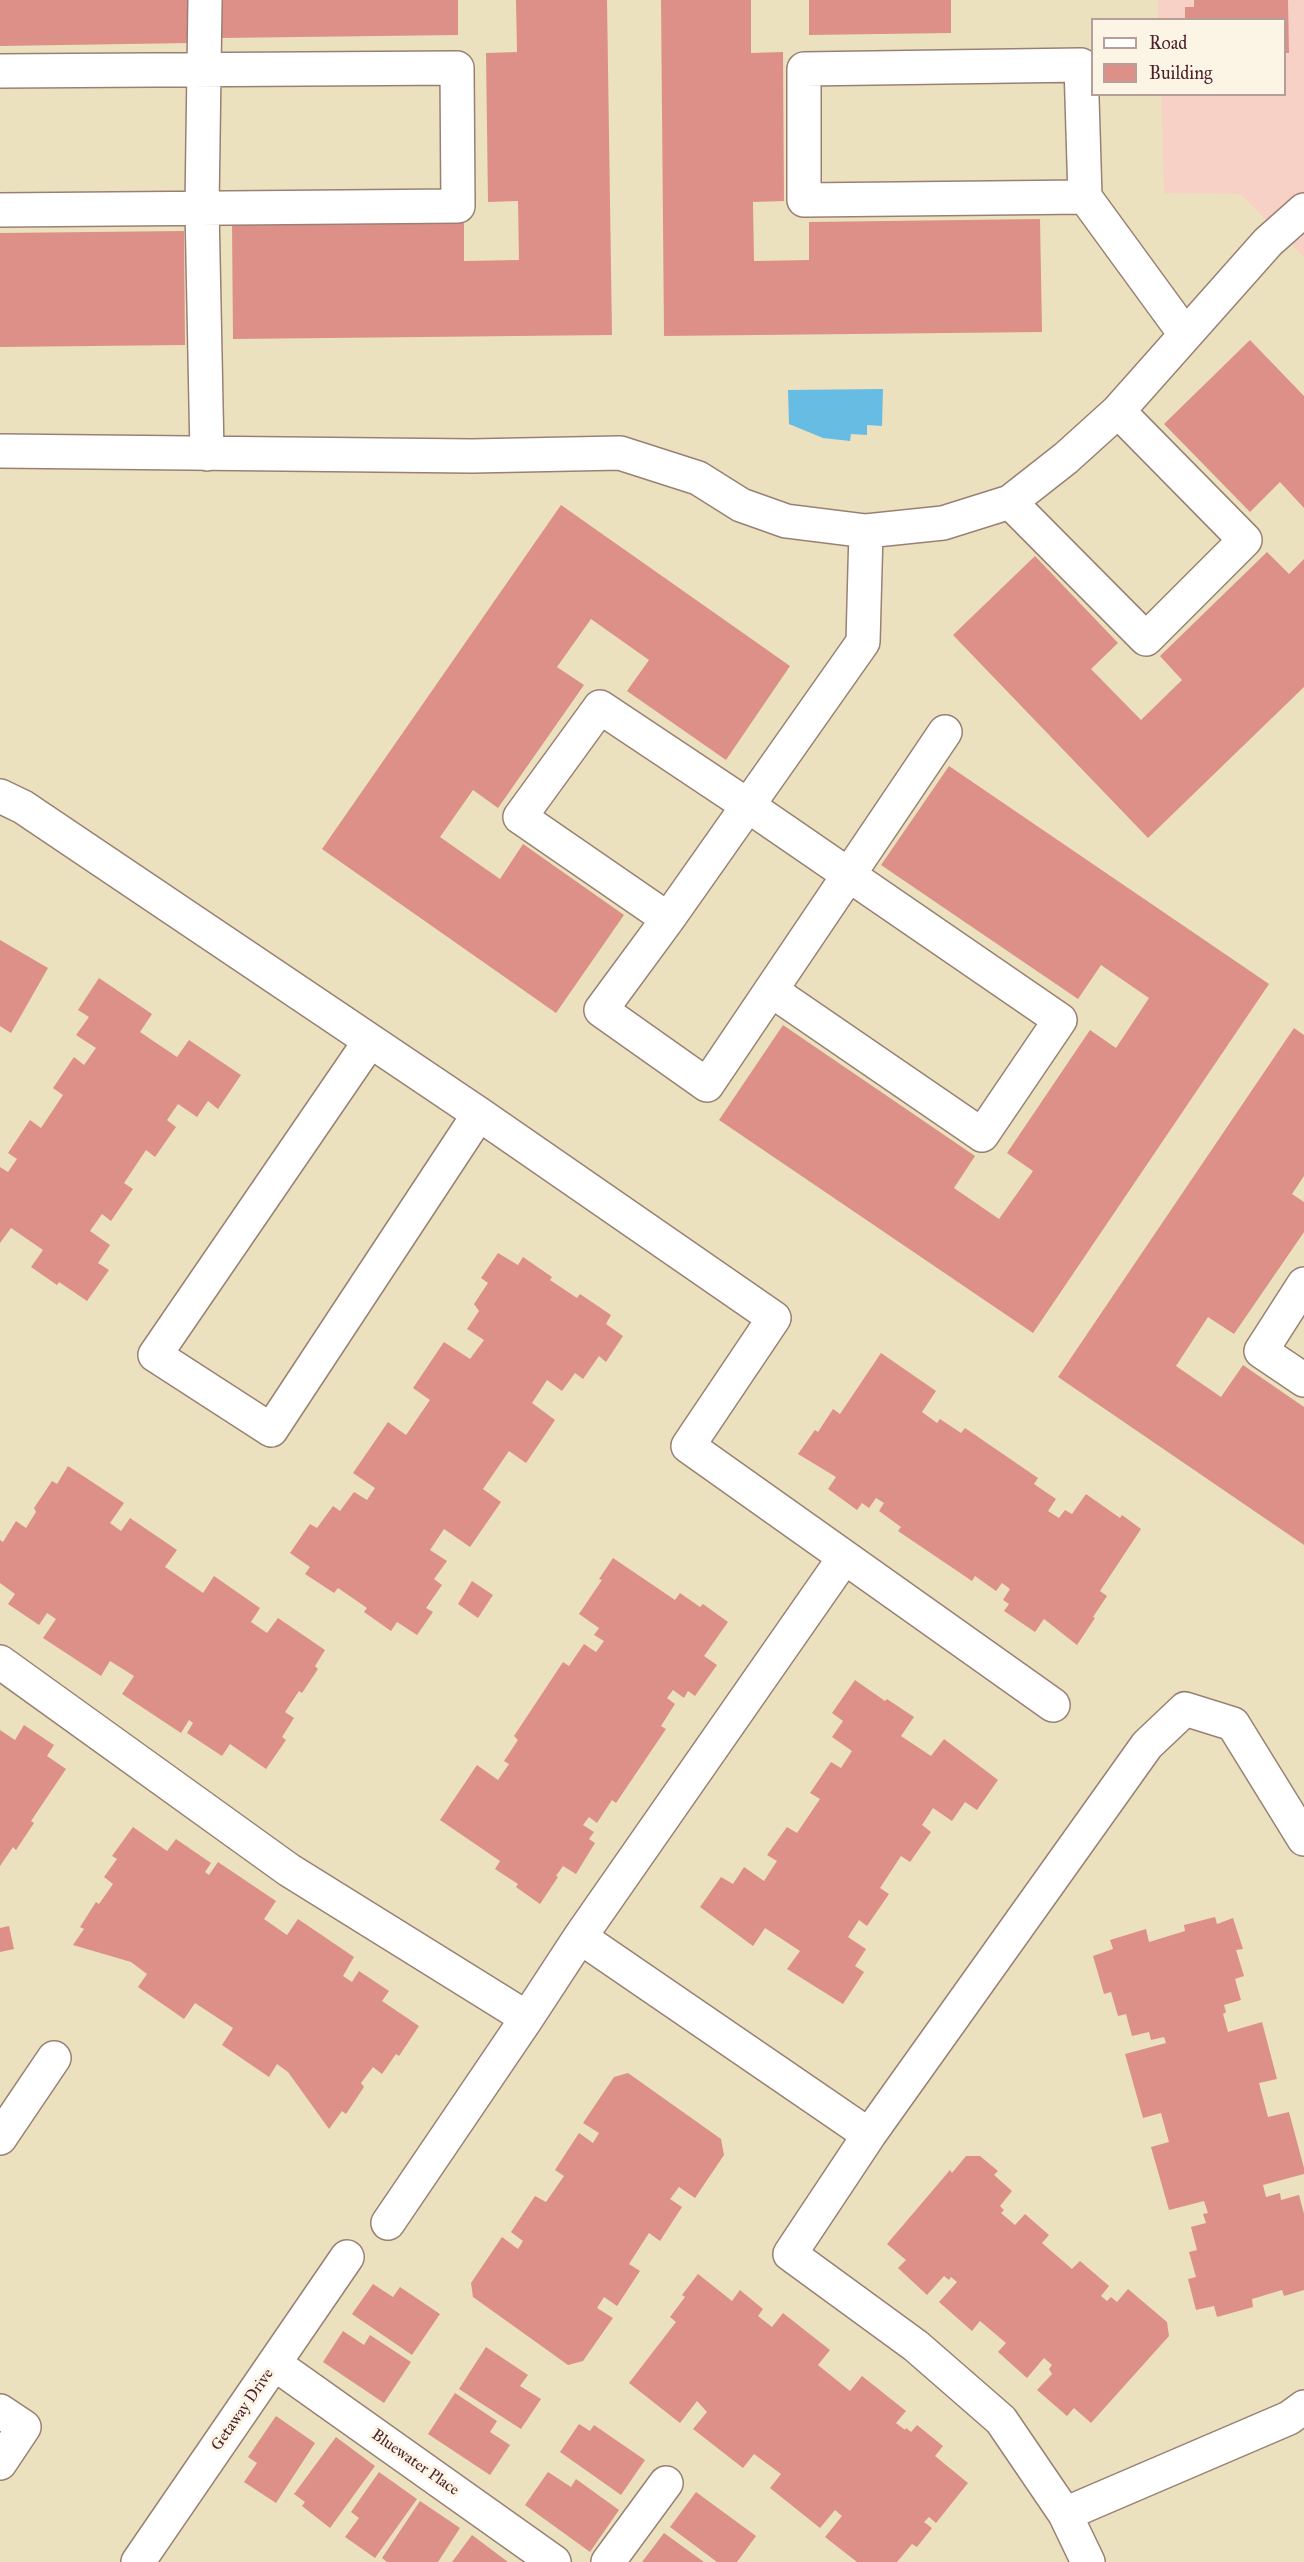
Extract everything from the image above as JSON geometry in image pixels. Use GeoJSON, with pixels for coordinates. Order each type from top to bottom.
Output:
{"type":"FeatureCollection","features":[{"type":"Feature","properties":{"kind":"street"},"geometry":{"type":"LineString","coordinates":[[205,0],[202,208],[207,454]]}},
{"type":"Feature","properties":{"kind":"street"},"geometry":{"type":"LineString","coordinates":[[1085,197],[804,200],[804,69],[1081,65],[1085,197],[1185,334]]}},
{"type":"Feature","properties":{"kind":"street"},"geometry":{"type":"LineString","coordinates":[[0,71],[457,68],[458,206],[0,210]]}},
{"type":"Feature","properties":{"kind":"street"},"geometry":{"type":"LineString","coordinates":[[0,451],[472,456],[620,453],[698,478],[741,505],[786,521],[866,531],[943,523],[1010,502],[1066,458],[1118,411],[1268,242],[1304,210]]}},
{"type":"Feature","properties":{"kind":"street"},"geometry":{"type":"LineString","coordinates":[[1010,502],[1146,639],[1245,540],[1118,411]]}},
{"type":"Feature","properties":{"kind":"street"},"geometry":{"type":"LineString","coordinates":[[866,531],[863,642],[668,919],[601,1010],[707,1085],[945,732]]}},
{"type":"Feature","properties":{"kind":"street"},"geometry":{"type":"LineString","coordinates":[[668,919],[520,817],[600,707],[1060,1020],[982,1135],[772,991]]}},
{"type":"Feature","properties":{"kind":"street"},"geometry":{"type":"LineString","coordinates":[[0,796],[23,807],[479,1114],[774,1318],[688,1446],[1053,1705]]}},
{"type":"Feature","properties":{"kind":"street"},"geometry":{"type":"LineString","coordinates":[[370,1041],[155,1355],[271,1430],[479,1114]]}},
{"type":"Feature","properties":{"kind":"street"},"geometry":{"type":"LineString","coordinates":[[1304,1284],[1261,1351],[1304,1380]]}},
{"type":"Feature","properties":{"kind":"street"},"geometry":{"type":"LineString","coordinates":[[388,2223],[580,1937],[844,1558]]}},
{"type":"Feature","properties":{"kind":"street"},"geometry":{"type":"LineString","coordinates":[[0,1662],[289,1870],[527,2018]]}},
{"type":"Feature","properties":{"kind":"street"},"geometry":{"type":"LineString","coordinates":[[1088,2562],[1065,2514],[1001,2420],[916,2346],[790,2254],[869,2135],[1147,1745],[1185,1709],[1233,1724],[1304,1839]]}},
{"type":"Feature","properties":{"kind":"street"},"geometry":{"type":"LineString","coordinates":[[580,1937],[869,2135]]}},
{"type":"Feature","properties":{"kind":"street"},"geometry":{"type":"LineString","coordinates":[[0,2138],[54,2058]]}},
{"type":"Feature","properties":{"kind":"street","name":"Getaway Drive"},"geometry":{"type":"LineString","coordinates":[[138,2562],[347,2257]]}},
{"type":"Feature","properties":{"kind":"street","name":"Bluewater Place"},"geometry":{"type":"LineString","coordinates":[[275,2364],[554,2562]]}},
{"type":"Feature","properties":{"kind":"street"},"geometry":{"type":"LineString","coordinates":[[1065,2514],[1289,2418],[1304,2407]]}},
{"type":"Feature","properties":{"kind":"street"},"geometry":{"type":"LineString","coordinates":[[0,2463],[12,2419]]}},
{"type":"Feature","properties":{"kind":"street"},"geometry":{"type":"LineString","coordinates":[[608,2562],[666,2483]]}},
{"type":"Feature","properties":{"kind":"shaded area"},"geometry":{"type":"Polygon","coordinates":[[[1158,0],[1304,0],[1304,257],[1240,194],[1164,193],[1161,96],[1286,96],[1286,18],[1158,18],[1158,0]]]}},
{"type":"Feature","properties":{"kind":"water"},"geometry":{"type":"Polygon","coordinates":[[[883,389],[882,426],[867,425],[867,435],[851,434],[850,441],[823,438],[789,424],[788,390],[883,389]]]}},
{"type":"Feature","properties":{"kind":"building"},"geometry":{"type":"Polygon","coordinates":[[[0,0],[189,0],[190,43],[0,46],[0,0]]]}},
{"type":"Feature","properties":{"kind":"building"},"geometry":{"type":"Polygon","coordinates":[[[220,0],[458,0],[458,35],[220,38],[220,0]]]}},
{"type":"Feature","properties":{"kind":"building"},"geometry":{"type":"Polygon","coordinates":[[[516,0],[607,0],[612,335],[233,339],[232,225],[464,222],[464,261],[519,260],[518,201],[488,202],[486,53],[517,52],[516,0]]]}},
{"type":"Feature","properties":{"kind":"building"},"geometry":{"type":"Polygon","coordinates":[[[661,0],[751,0],[751,53],[783,52],[784,201],[753,202],[754,261],[809,260],[809,222],[1040,219],[1042,332],[664,336],[661,0]]]}},
{"type":"Feature","properties":{"kind":"building"},"geometry":{"type":"Polygon","coordinates":[[[809,0],[951,0],[951,33],[809,35],[809,0]]]}},
{"type":"Feature","properties":{"kind":"building"},"geometry":{"type":"Polygon","coordinates":[[[1194,0],[1288,0],[1289,53],[1286,53],[1286,18],[1185,18],[1185,7],[1194,7],[1194,0]]]}},
{"type":"Feature","properties":{"kind":"building"},"geometry":{"type":"Polygon","coordinates":[[[184,231],[185,345],[0,347],[0,233],[184,231]]]}},
{"type":"Feature","properties":{"kind":"building"},"geometry":{"type":"Polygon","coordinates":[[[1250,340],[1304,396],[1304,508],[1280,482],[1250,512],[1164,424],[1250,340]]]}},
{"type":"Feature","properties":{"kind":"building"},"geometry":{"type":"Polygon","coordinates":[[[561,505],[790,666],[726,760],[627,691],[649,660],[591,619],[557,667],[584,685],[498,808],[473,790],[440,837],[500,879],[523,844],[624,915],[556,1013],[322,849],[561,505]]]}},
{"type":"Feature","properties":{"kind":"building"},"geometry":{"type":"Polygon","coordinates":[[[1267,552],[1289,574],[1304,559],[1304,687],[1148,838],[953,635],[1035,556],[1118,643],[1091,669],[1141,720],[1182,680],[1160,656],[1267,552]]]}},
{"type":"Feature","properties":{"kind":"building"},"geometry":{"type":"Polygon","coordinates":[[[949,766],[1269,984],[1033,1333],[719,1120],[783,1025],[975,1156],[954,1188],[999,1219],[1033,1171],[1007,1153],[1090,1030],[1116,1048],[1149,998],[1101,965],[1078,999],[881,865],[949,766]]]}},
{"type":"Feature","properties":{"kind":"building"},"geometry":{"type":"Polygon","coordinates":[[[0,940],[48,968],[11,1033],[0,1026],[0,940]]]}},
{"type":"Feature","properties":{"kind":"building"},"geometry":{"type":"Polygon","coordinates":[[[99,978],[152,1014],[140,1032],[177,1057],[189,1040],[241,1075],[218,1109],[208,1101],[197,1117],[178,1104],[167,1120],[176,1127],[155,1157],[146,1150],[124,1183],[133,1189],[111,1221],[102,1214],[90,1231],[110,1245],[98,1263],[109,1270],[87,1301],[59,1282],[57,1285],[31,1267],[43,1250],[11,1228],[0,1243],[0,1167],[8,1172],[17,1159],[8,1153],[30,1120],[41,1128],[63,1095],[53,1088],[74,1057],[84,1065],[96,1048],[76,1035],[89,1017],[78,1010],[99,978]]]}},
{"type":"Feature","properties":{"kind":"building"},"geometry":{"type":"Polygon","coordinates":[[[1294,1028],[1304,1035],[1304,1176],[1292,1194],[1304,1202],[1304,1232],[1234,1334],[1208,1317],[1176,1366],[1221,1397],[1243,1365],[1304,1407],[1304,1545],[1058,1377],[1294,1028]]]}},
{"type":"Feature","properties":{"kind":"building"},"geometry":{"type":"Polygon","coordinates":[[[498,1253],[518,1265],[523,1257],[552,1277],[550,1280],[577,1298],[580,1294],[611,1315],[606,1324],[623,1336],[606,1362],[599,1356],[583,1379],[575,1373],[562,1391],[547,1380],[532,1403],[555,1420],[526,1463],[509,1451],[483,1489],[501,1502],[470,1547],[444,1529],[430,1550],[447,1561],[434,1579],[442,1585],[426,1608],[433,1612],[417,1635],[397,1622],[391,1631],[364,1612],[367,1608],[338,1588],[334,1593],[305,1574],[310,1567],[290,1553],[310,1524],[317,1528],[333,1506],[340,1511],[354,1492],[367,1500],[375,1488],[353,1473],[388,1422],[406,1435],[430,1400],[413,1388],[444,1342],[470,1359],[484,1340],[467,1329],[479,1311],[474,1304],[488,1283],[481,1278],[498,1253]]]}},
{"type":"Feature","properties":{"kind":"building"},"geometry":{"type":"Polygon","coordinates":[[[881,1353],[936,1391],[922,1412],[937,1423],[940,1419],[961,1433],[965,1428],[1038,1478],[1034,1484],[1056,1499],[1048,1511],[1059,1518],[1065,1510],[1072,1514],[1086,1494],[1120,1518],[1122,1515],[1141,1529],[1100,1591],[1107,1596],[1077,1645],[1044,1619],[1035,1632],[1004,1611],[1009,1604],[1003,1600],[1010,1589],[1002,1583],[996,1591],[975,1576],[972,1581],[898,1531],[901,1527],[879,1511],[884,1503],[876,1498],[869,1508],[862,1503],[857,1510],[828,1489],[836,1477],[798,1454],[815,1430],[818,1432],[833,1409],[840,1414],[881,1353]]]}},
{"type":"Feature","properties":{"kind":"building"},"geometry":{"type":"Polygon","coordinates":[[[68,1466],[124,1503],[110,1523],[121,1531],[130,1518],[177,1550],[165,1567],[203,1593],[214,1576],[260,1608],[251,1622],[267,1633],[278,1618],[325,1650],[315,1666],[318,1669],[302,1693],[299,1691],[285,1712],[294,1718],[282,1737],[286,1740],[266,1769],[230,1744],[222,1756],[187,1733],[193,1723],[189,1720],[181,1733],[122,1694],[134,1676],[110,1661],[101,1676],[43,1638],[56,1619],[47,1613],[39,1625],[8,1604],[15,1594],[0,1583],[0,1540],[3,1542],[16,1521],[26,1528],[36,1512],[34,1508],[52,1481],[57,1484],[68,1466]]]}},
{"type":"Feature","properties":{"kind":"building"},"geometry":{"type":"Polygon","coordinates":[[[613,1558],[675,1600],[680,1593],[700,1607],[703,1604],[728,1622],[704,1656],[717,1665],[695,1696],[688,1691],[684,1698],[673,1690],[667,1698],[675,1704],[661,1726],[666,1729],[616,1803],[612,1800],[597,1823],[589,1817],[583,1825],[594,1832],[589,1839],[595,1843],[576,1874],[563,1866],[540,1904],[516,1887],[518,1884],[495,1869],[500,1861],[440,1820],[477,1765],[498,1780],[509,1764],[504,1761],[518,1740],[514,1736],[563,1662],[569,1666],[584,1644],[596,1652],[604,1641],[594,1635],[599,1628],[579,1614],[602,1580],[599,1579],[613,1558]]]}},
{"type":"Feature","properties":{"kind":"building"},"geometry":{"type":"Polygon","coordinates":[[[472,1581],[493,1595],[478,1618],[458,1604],[472,1581]]]}},
{"type":"Feature","properties":{"kind":"building"},"geometry":{"type":"Polygon","coordinates":[[[855,1680],[885,1701],[887,1699],[914,1717],[901,1736],[931,1756],[944,1739],[998,1780],[977,1810],[965,1802],[952,1821],[933,1808],[922,1825],[931,1832],[910,1862],[901,1856],[880,1888],[889,1894],[867,1926],[859,1920],[848,1937],[866,1949],[855,1966],[864,1972],[843,2004],[787,1969],[800,1951],[765,1928],[753,1946],[700,1907],[721,1877],[733,1884],[744,1867],[764,1881],[777,1861],[767,1855],[787,1827],[797,1833],[820,1799],[810,1793],[831,1762],[841,1768],[852,1751],[832,1737],[843,1721],[832,1713],[855,1680]]]}},
{"type":"Feature","properties":{"kind":"building"},"geometry":{"type":"Polygon","coordinates":[[[24,1725],[54,1745],[47,1756],[66,1769],[31,1821],[34,1823],[16,1850],[13,1847],[0,1866],[0,1730],[15,1740],[24,1725]]]}},
{"type":"Feature","properties":{"kind":"building"},"geometry":{"type":"Polygon","coordinates":[[[133,1827],[167,1851],[176,1839],[211,1863],[205,1872],[209,1875],[218,1862],[276,1901],[264,1919],[287,1935],[298,1919],[354,1957],[343,1976],[352,1982],[359,1971],[389,1991],[382,2001],[419,2026],[399,2056],[396,2054],[382,2074],[373,2067],[361,2083],[364,2087],[346,2114],[342,2111],[329,2129],[288,2072],[277,2064],[269,2077],[222,2045],[233,2028],[195,2003],[184,2019],[138,1987],[147,1974],[131,1962],[73,1945],[84,1929],[80,1927],[96,1902],[99,1904],[113,1884],[104,1877],[117,1859],[112,1856],[133,1827]]]}},
{"type":"Feature","properties":{"kind":"building"},"geometry":{"type":"Polygon","coordinates":[[[1215,1917],[1217,1924],[1233,1918],[1243,1949],[1236,1950],[1244,1976],[1235,1979],[1241,2000],[1224,2005],[1226,2012],[1223,2014],[1228,2032],[1262,2022],[1277,2079],[1259,2083],[1268,2117],[1289,2112],[1304,2168],[1304,2174],[1263,2185],[1266,2197],[1280,2193],[1281,2200],[1299,2195],[1304,2214],[1304,2290],[1284,2296],[1282,2290],[1252,2299],[1253,2307],[1217,2317],[1214,2306],[1196,2310],[1188,2279],[1196,2277],[1189,2252],[1197,2250],[1191,2227],[1206,2223],[1203,2214],[1208,2213],[1204,2201],[1169,2210],[1151,2147],[1169,2142],[1161,2113],[1143,2118],[1125,2054],[1166,2043],[1164,2037],[1151,2040],[1149,2032],[1132,2036],[1126,2014],[1118,2016],[1111,1992],[1104,1994],[1093,1956],[1113,1949],[1110,1940],[1146,1929],[1149,1942],[1185,1931],[1184,1925],[1215,1917]]]}},
{"type":"Feature","properties":{"kind":"building"},"geometry":{"type":"Polygon","coordinates":[[[9,1926],[14,1949],[0,1952],[0,1928],[9,1926]]]}},
{"type":"Feature","properties":{"kind":"building"},"geometry":{"type":"Polygon","coordinates":[[[628,2073],[721,2139],[724,2155],[695,2198],[679,2187],[670,2199],[682,2207],[660,2241],[649,2233],[629,2264],[640,2271],[617,2306],[604,2297],[597,2308],[613,2318],[583,2361],[568,2365],[473,2297],[471,2283],[502,2237],[518,2249],[523,2241],[511,2232],[535,2196],[546,2202],[564,2176],[555,2170],[579,2133],[593,2143],[599,2133],[583,2123],[614,2077],[628,2073]]]}},
{"type":"Feature","properties":{"kind":"building"},"geometry":{"type":"Polygon","coordinates":[[[966,2156],[980,2156],[998,2171],[994,2175],[1012,2191],[1000,2206],[1004,2210],[1001,2213],[1015,2225],[1025,2214],[1049,2235],[1042,2243],[1072,2269],[1080,2261],[1109,2286],[1101,2296],[1107,2301],[1111,2297],[1117,2302],[1128,2289],[1167,2322],[1169,2336],[1091,2423],[1074,2408],[1067,2416],[1037,2390],[1052,2374],[1049,2369],[1052,2365],[1044,2358],[1027,2378],[998,2352],[1006,2343],[980,2321],[972,2331],[939,2302],[957,2282],[951,2277],[949,2280],[944,2276],[927,2295],[898,2268],[906,2260],[887,2244],[950,2170],[952,2173],[966,2156]]]}},
{"type":"Feature","properties":{"kind":"building"},"geometry":{"type":"Polygon","coordinates":[[[698,2274],[732,2301],[740,2290],[763,2309],[758,2316],[772,2327],[783,2313],[830,2350],[818,2365],[850,2391],[862,2376],[906,2411],[896,2423],[911,2432],[917,2425],[943,2446],[935,2456],[968,2483],[936,2523],[929,2517],[924,2522],[932,2528],[917,2547],[912,2544],[897,2562],[857,2562],[825,2537],[842,2516],[835,2510],[820,2528],[770,2488],[781,2474],[754,2454],[743,2468],[693,2429],[707,2412],[697,2401],[680,2423],[629,2383],[676,2322],[670,2317],[685,2297],[682,2295],[698,2274]]]}},
{"type":"Feature","properties":{"kind":"building"},"geometry":{"type":"Polygon","coordinates":[[[373,2284],[393,2297],[400,2287],[440,2314],[412,2355],[352,2314],[373,2284]]]}},
{"type":"Feature","properties":{"kind":"building"},"geometry":{"type":"Polygon","coordinates":[[[343,2331],[364,2345],[370,2335],[411,2362],[384,2403],[323,2362],[343,2331]]]}},
{"type":"Feature","properties":{"kind":"building"},"geometry":{"type":"Polygon","coordinates":[[[486,2347],[528,2375],[520,2386],[541,2399],[521,2429],[459,2389],[486,2347]]]}},
{"type":"Feature","properties":{"kind":"building"},"geometry":{"type":"Polygon","coordinates":[[[455,2393],[497,2421],[490,2432],[510,2445],[490,2475],[428,2434],[455,2393]]]}},
{"type":"Feature","properties":{"kind":"building"},"geometry":{"type":"Polygon","coordinates":[[[276,2416],[315,2443],[276,2503],[244,2482],[257,2463],[248,2457],[276,2416]]]}},
{"type":"Feature","properties":{"kind":"building"},"geometry":{"type":"Polygon","coordinates":[[[579,2424],[590,2431],[594,2425],[645,2460],[621,2495],[560,2452],[579,2424]]]}},
{"type":"Feature","properties":{"kind":"building"},"geometry":{"type":"Polygon","coordinates":[[[336,2437],[375,2466],[330,2528],[302,2506],[305,2502],[294,2494],[336,2437]]]}},
{"type":"Feature","properties":{"kind":"building"},"geometry":{"type":"Polygon","coordinates":[[[379,2472],[417,2499],[375,2558],[345,2537],[359,2518],[351,2512],[379,2472]]]}},
{"type":"Feature","properties":{"kind":"building"},"geometry":{"type":"Polygon","coordinates":[[[548,2472],[571,2487],[576,2479],[619,2510],[590,2552],[525,2505],[548,2472]]]}},
{"type":"Feature","properties":{"kind":"building"},"geometry":{"type":"Polygon","coordinates":[[[696,2492],[756,2536],[737,2562],[717,2562],[670,2527],[696,2492]]]}},
{"type":"Feature","properties":{"kind":"building"},"geometry":{"type":"Polygon","coordinates":[[[420,2501],[460,2528],[438,2562],[387,2562],[382,2558],[420,2501]]]}},
{"type":"Feature","properties":{"kind":"building"},"geometry":{"type":"Polygon","coordinates":[[[664,2533],[704,2562],[642,2562],[664,2533]]]}},
{"type":"Feature","properties":{"kind":"building"},"geometry":{"type":"Polygon","coordinates":[[[472,2535],[508,2562],[452,2562],[472,2535]]]}}]}
